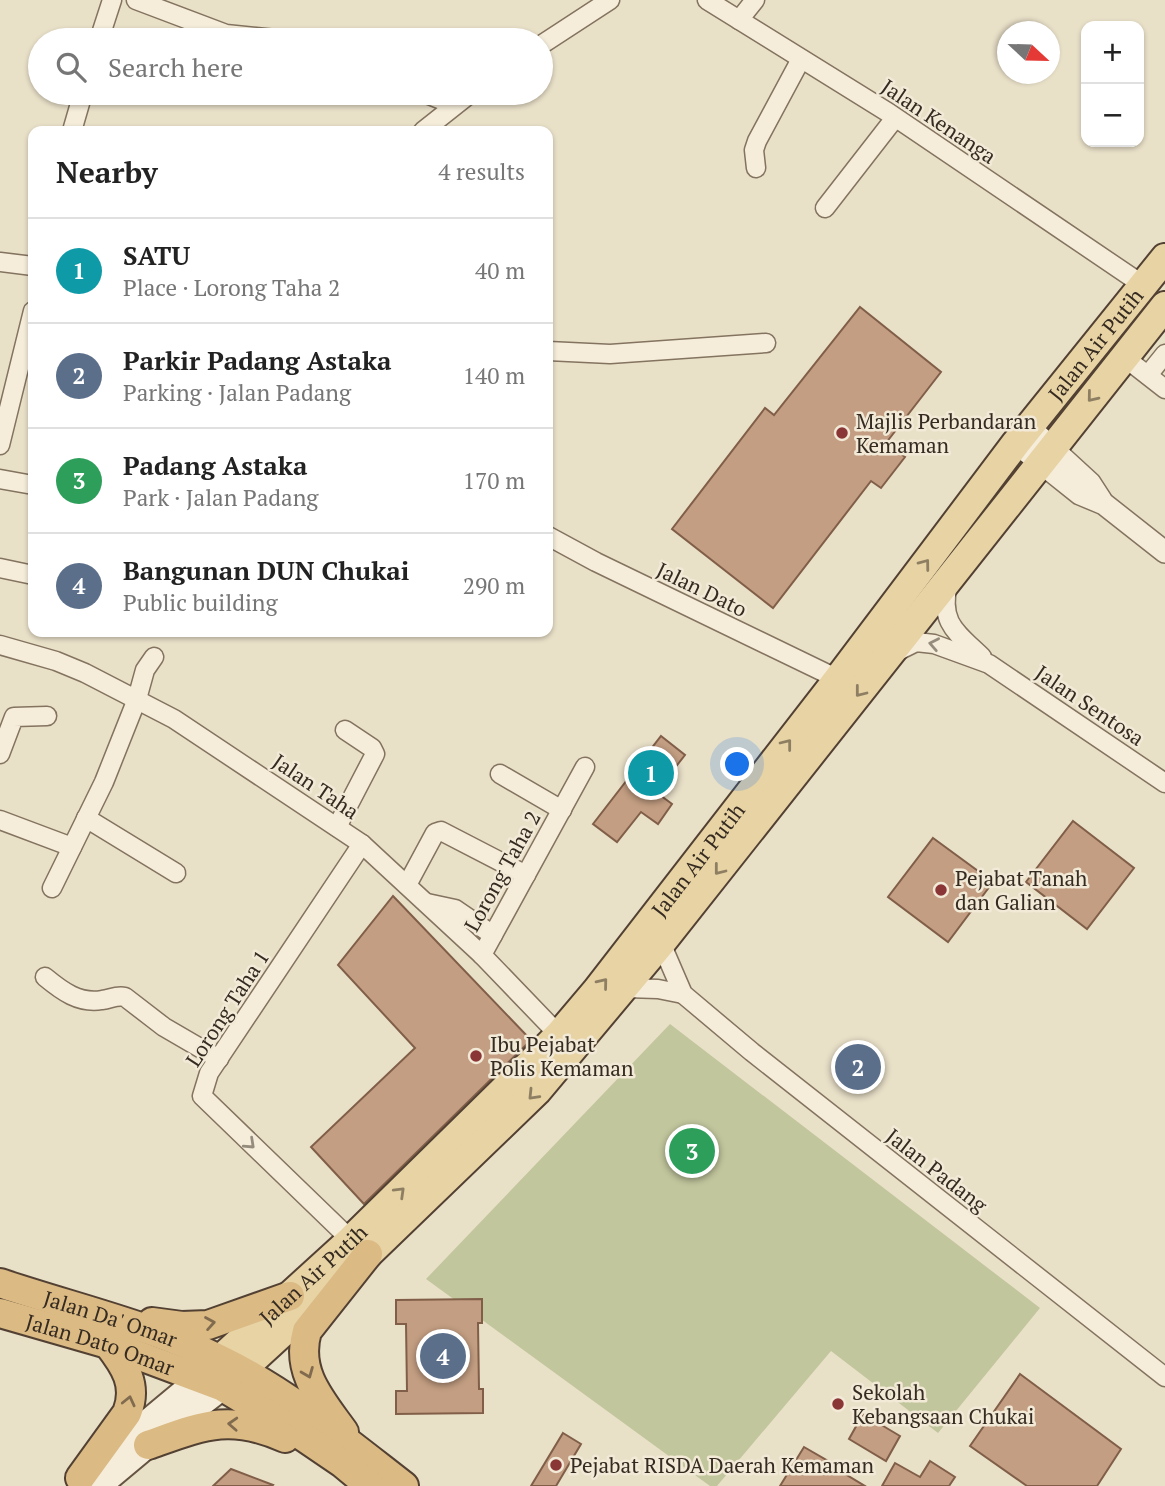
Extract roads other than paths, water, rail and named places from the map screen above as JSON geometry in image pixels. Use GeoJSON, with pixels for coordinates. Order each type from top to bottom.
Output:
{"type":"FeatureCollection","features":[{"type":"Feature","properties":{"kind":"highway"},"geometry":{"type":"LineString","coordinates":[[360,1247],[307,1331],[303,1345],[303,1363],[348,1455],[370,1486]]}},
{"type":"Feature","properties":{"kind":"highway","name":"Jalan Da' Omar"},"geometry":{"type":"LineString","coordinates":[[0,1283],[113,1331]]}},
{"type":"Feature","properties":{"kind":"highway"},"geometry":{"type":"LineString","coordinates":[[83,1483],[132,1401],[132,1386],[113,1331],[208,1325],[290,1296]]}},
{"type":"Feature","properties":{"kind":"highway","name":"Jalan Dato Omar"},"geometry":{"type":"LineString","coordinates":[[0,1313],[113,1331],[221,1374],[298,1407],[348,1455]]}},
{"type":"Feature","properties":{"kind":"highway"},"geometry":{"type":"LineString","coordinates":[[148,1445],[197,1427],[226,1422],[252,1425],[348,1455],[404,1486]]}},
{"type":"Feature","properties":{"kind":"main road","name":"Jalan Air Putih"},"geometry":{"type":"LineString","coordinates":[[221,1374],[290,1296],[360,1247],[559,1035],[635,943],[1023,435],[1165,257]]}},
{"type":"Feature","properties":{"kind":"main road","name":"Jalan Air Putih"},"geometry":{"type":"LineString","coordinates":[[221,1374],[537,1091],[626,988],[1165,306]]}},
{"type":"Feature","properties":{"kind":"main road"},"geometry":{"type":"LineString","coordinates":[[83,1483],[148,1445],[221,1374]]}},
{"type":"Feature","properties":{"kind":"main road"},"geometry":{"type":"LineString","coordinates":[[83,1483],[221,1374]]}},
{"type":"Feature","properties":{"kind":"street"},"geometry":{"type":"LineString","coordinates":[[103,28],[112,0]]}},
{"type":"Feature","properties":{"kind":"street"},"geometry":{"type":"LineString","coordinates":[[136,0],[210,28]]}},
{"type":"Feature","properties":{"kind":"street"},"geometry":{"type":"LineString","coordinates":[[553,37],[610,0]]}},
{"type":"Feature","properties":{"kind":"street","name":"Jalan Kenanga"},"geometry":{"type":"LineString","coordinates":[[707,0],[895,118],[1143,285]]}},
{"type":"Feature","properties":{"kind":"street"},"geometry":{"type":"LineString","coordinates":[[739,20],[755,0]]}},
{"type":"Feature","properties":{"kind":"street"},"geometry":{"type":"LineString","coordinates":[[756,168],[754,150],[757,141],[801,59]]}},
{"type":"Feature","properties":{"kind":"street"},"geometry":{"type":"LineString","coordinates":[[73,126],[80,105]]}},
{"type":"Feature","properties":{"kind":"street"},"geometry":{"type":"LineString","coordinates":[[429,126],[454,105]]}},
{"type":"Feature","properties":{"kind":"street"},"geometry":{"type":"LineString","coordinates":[[825,208],[895,118]]}},
{"type":"Feature","properties":{"kind":"street"},"geometry":{"type":"LineString","coordinates":[[0,262],[28,265]]}},
{"type":"Feature","properties":{"kind":"street"},"geometry":{"type":"LineString","coordinates":[[0,445],[28,332]]}},
{"type":"Feature","properties":{"kind":"street"},"geometry":{"type":"LineString","coordinates":[[553,351],[610,354],[766,342]]}},
{"type":"Feature","properties":{"kind":"street"},"geometry":{"type":"LineString","coordinates":[[1148,375],[1165,354]]}},
{"type":"Feature","properties":{"kind":"street"},"geometry":{"type":"LineString","coordinates":[[1124,357],[1165,389]]}},
{"type":"Feature","properties":{"kind":"street"},"geometry":{"type":"LineString","coordinates":[[1023,435],[1046,455],[1090,483],[1104,504],[1165,552]]}},
{"type":"Feature","properties":{"kind":"street"},"geometry":{"type":"LineString","coordinates":[[0,480],[28,484]]}},
{"type":"Feature","properties":{"kind":"street","name":"Jalan Dato"},"geometry":{"type":"LineString","coordinates":[[553,539],[838,679]]}},
{"type":"Feature","properties":{"kind":"street"},"geometry":{"type":"LineString","coordinates":[[0,568],[28,574]]}},
{"type":"Feature","properties":{"kind":"street"},"geometry":{"type":"LineString","coordinates":[[951,574],[946,597],[949,621],[953,629],[989,664]]}},
{"type":"Feature","properties":{"kind":"street"},"geometry":{"type":"LineString","coordinates":[[882,664],[902,648],[916,642],[946,646],[989,664]]}},
{"type":"Feature","properties":{"kind":"street","name":"Jalan Taha"},"geometry":{"type":"LineString","coordinates":[[0,645],[56,661],[174,719],[362,844],[482,955],[559,1035]]}},
{"type":"Feature","properties":{"kind":"street"},"geometry":{"type":"LineString","coordinates":[[52,888],[104,782],[137,699],[145,670],[154,657]]}},
{"type":"Feature","properties":{"kind":"street","name":"Jalan Sentosa"},"geometry":{"type":"LineString","coordinates":[[989,664],[1165,783]]}},
{"type":"Feature","properties":{"kind":"street"},"geometry":{"type":"LineString","coordinates":[[0,754],[7,716],[47,716]]}},
{"type":"Feature","properties":{"kind":"street"},"geometry":{"type":"LineString","coordinates":[[337,827],[375,754],[372,748],[345,730]]}},
{"type":"Feature","properties":{"kind":"street","name":"Lorong Taha 2"},"geometry":{"type":"LineString","coordinates":[[482,955],[585,767]]}},
{"type":"Feature","properties":{"kind":"street","name":"Lorong Taha 2"},"geometry":{"type":"LineString","coordinates":[[500,774],[562,810]]}},
{"type":"Feature","properties":{"kind":"street"},"geometry":{"type":"LineString","coordinates":[[86,818],[176,873]]}},
{"type":"Feature","properties":{"kind":"street"},"geometry":{"type":"LineString","coordinates":[[0,820],[72,847]]}},
{"type":"Feature","properties":{"kind":"street"},"geometry":{"type":"LineString","coordinates":[[407,885],[435,833],[441,831],[526,875]]}},
{"type":"Feature","properties":{"kind":"street","name":"Lorong Taha 1"},"geometry":{"type":"LineString","coordinates":[[360,1247],[201,1096],[209,1073],[362,844]]}},
{"type":"Feature","properties":{"kind":"street"},"geometry":{"type":"LineString","coordinates":[[427,904],[456,909],[493,935]]}},
{"type":"Feature","properties":{"kind":"street"},"geometry":{"type":"LineString","coordinates":[[661,943],[683,994]]}},
{"type":"Feature","properties":{"kind":"street"},"geometry":{"type":"LineString","coordinates":[[45,978],[63,992],[88,1001],[125,997],[164,1027],[219,1059]]}},
{"type":"Feature","properties":{"kind":"street"},"geometry":{"type":"LineString","coordinates":[[626,988],[658,989],[683,994]]}},
{"type":"Feature","properties":{"kind":"street","name":"Jalan Padang"},"geometry":{"type":"LineString","coordinates":[[683,994],[773,1070],[1165,1377]]}},
{"type":"Feature","properties":{"kind":"place","name":"Majlis Perbandaran Kemaman"},"geometry":{"type":"Point","coordinates":[842,433]}},
{"type":"Feature","properties":{"kind":"place","name":"SATU"},"geometry":{"type":"Point","coordinates":[651,773]}},
{"type":"Feature","properties":{"kind":"place","name":"Pejabat Tanah dan Galian"},"geometry":{"type":"Point","coordinates":[941,890]}},
{"type":"Feature","properties":{"kind":"place","name":"Ibu Pejabat Polis Kemaman"},"geometry":{"type":"Point","coordinates":[476,1056]}},
{"type":"Feature","properties":{"kind":"place","name":"Parkir Padang Astaka"},"geometry":{"type":"Point","coordinates":[858,1067]}},
{"type":"Feature","properties":{"kind":"place","name":"Padang Astaka"},"geometry":{"type":"Point","coordinates":[692,1151]}},
{"type":"Feature","properties":{"kind":"place","name":"Bangunan DUN Chukai"},"geometry":{"type":"Point","coordinates":[443,1356]}},
{"type":"Feature","properties":{"kind":"place","name":"Sekolah Kebangsaan Chukai"},"geometry":{"type":"Point","coordinates":[838,1404]}},
{"type":"Feature","properties":{"kind":"place","name":"Pejabat RISDA Daerah Kemaman"},"geometry":{"type":"Point","coordinates":[556,1465]}}]}
